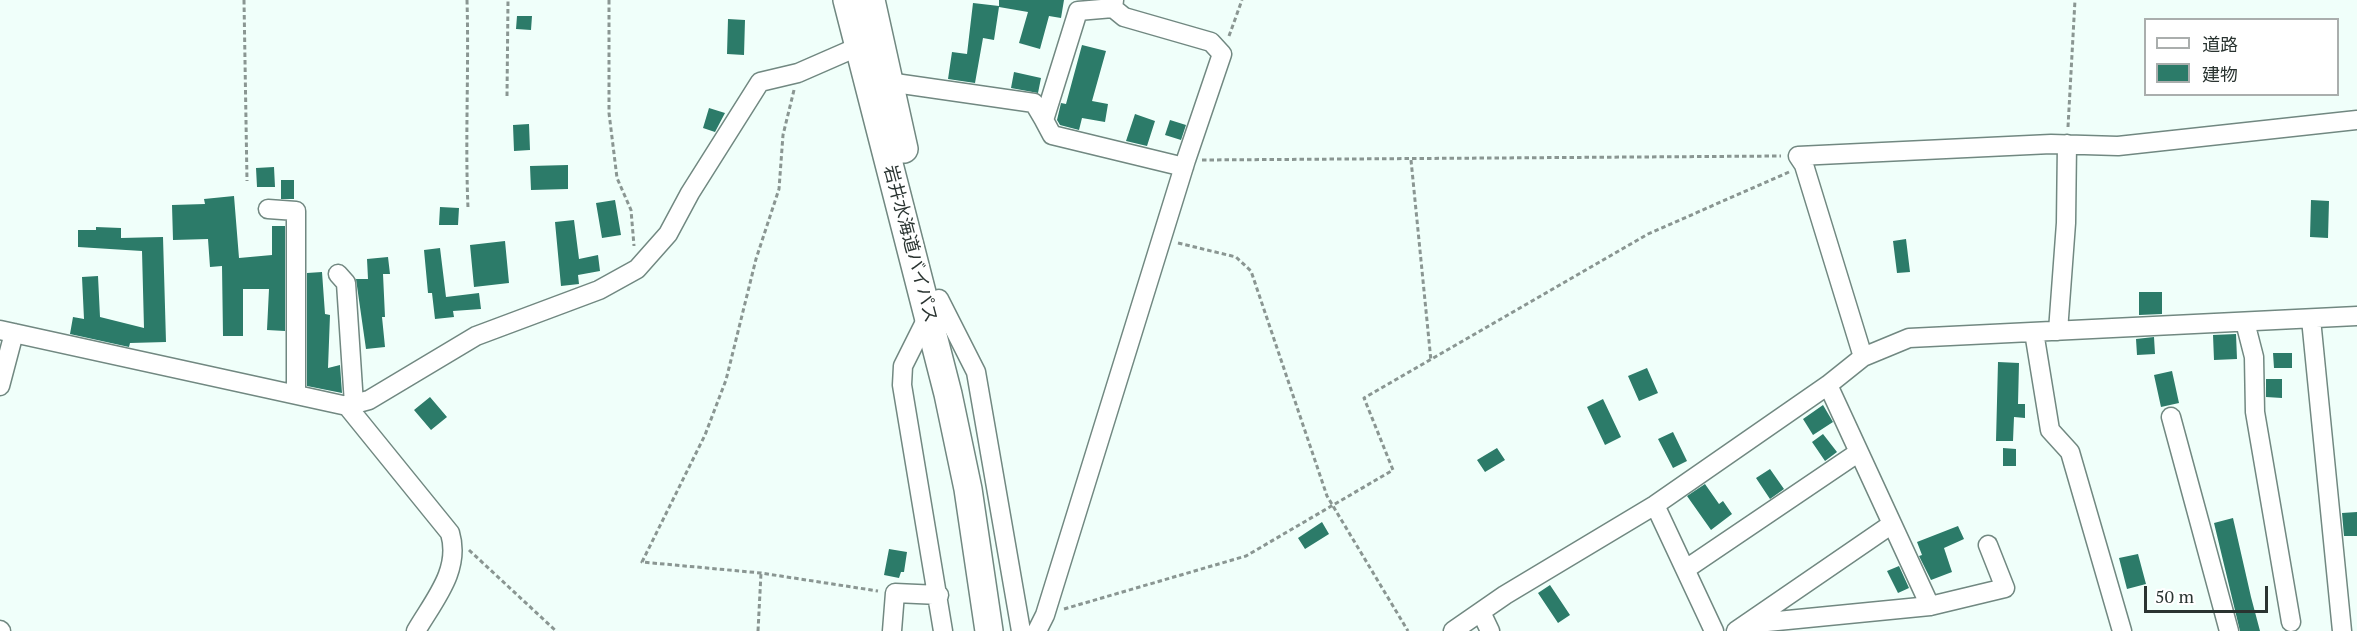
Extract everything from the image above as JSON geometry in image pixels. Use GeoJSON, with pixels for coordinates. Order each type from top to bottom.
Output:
{"type":"FeatureCollection","features":[{"type":"Feature","properties":{"kind":"highway","name":"岩井水海道バイパス"},"geometry":{"type":"LineString","coordinates":[[847,0],[888,82],[934,307]]}},
{"type":"Feature","properties":{"kind":"highway","name":"岩井水海道バイパス"},"geometry":{"type":"LineString","coordinates":[[871,0],[868,43],[953,379],[989,631]]}},
{"type":"Feature","properties":{"kind":"street"},"geometry":{"type":"LineString","coordinates":[[1041,623],[1161,239],[1222,54],[1211,42],[1124,17],[1114,4],[1078,11],[1044,120]]}},
{"type":"Feature","properties":{"kind":"street"},"geometry":{"type":"LineString","coordinates":[[0,386],[7,332],[350,405],[369,400],[476,336],[599,290],[637,269],[668,234],[690,193],[760,82],[798,73],[868,43]]}},
{"type":"Feature","properties":{"kind":"street"},"geometry":{"type":"LineString","coordinates":[[888,82],[1034,103],[1052,135],[1185,164]]}},
{"type":"Feature","properties":{"kind":"street"},"geometry":{"type":"LineString","coordinates":[[1863,357],[1801,161],[2067,144],[2118,146],[2357,120]]}},
{"type":"Feature","properties":{"kind":"street"},"geometry":{"type":"LineString","coordinates":[[2058,331],[2066,223],[2067,144]]}},
{"type":"Feature","properties":{"kind":"street"},"geometry":{"type":"LineString","coordinates":[[268,209],[296,211],[296,394]]}},
{"type":"Feature","properties":{"kind":"street"},"geometry":{"type":"LineString","coordinates":[[338,274],[346,284],[350,405],[450,533],[455,549],[450,573],[416,631]]}},
{"type":"Feature","properties":{"kind":"street"},"geometry":{"type":"LineString","coordinates":[[943,631],[939,595],[902,385],[903,366],[934,307],[976,372],[1021,631]]}},
{"type":"Feature","properties":{"kind":"street"},"geometry":{"type":"LineString","coordinates":[[1453,631],[1504,594],[1655,505],[1828,385],[1863,357],[1909,338],[2357,316]]}},
{"type":"Feature","properties":{"kind":"street"},"geometry":{"type":"LineString","coordinates":[[2311,319],[2342,631]]}},
{"type":"Feature","properties":{"kind":"street"},"geometry":{"type":"LineString","coordinates":[[2245,321],[2254,357],[2255,412],[2291,622]]}},
{"type":"Feature","properties":{"kind":"street"},"geometry":{"type":"LineString","coordinates":[[2034,332],[2050,430],[2070,452],[2122,631]]}},
{"type":"Feature","properties":{"kind":"street"},"geometry":{"type":"LineString","coordinates":[[1828,385],[1930,606]]}},
{"type":"Feature","properties":{"kind":"street"},"geometry":{"type":"LineString","coordinates":[[2171,417],[2229,631]]}},
{"type":"Feature","properties":{"kind":"street"},"geometry":{"type":"LineString","coordinates":[[1686,569],[1859,452]]}},
{"type":"Feature","properties":{"kind":"street"},"geometry":{"type":"LineString","coordinates":[[1655,505],[1714,631]]}},
{"type":"Feature","properties":{"kind":"street"},"geometry":{"type":"LineString","coordinates":[[1741,627],[1892,524]]}},
{"type":"Feature","properties":{"kind":"street"},"geometry":{"type":"LineString","coordinates":[[1741,627],[1930,606],[2005,588],[1988,545]]}},
{"type":"Feature","properties":{"kind":"street"},"geometry":{"type":"LineString","coordinates":[[892,631],[895,593],[939,595]]}},
{"type":"Feature","properties":{"kind":"street"},"geometry":{"type":"LineString","coordinates":[[1481,612],[1490,631]]}},
{"type":"Feature","properties":{"kind":"path"},"geometry":{"type":"LineString","coordinates":[[244,0],[247,181]]}},
{"type":"Feature","properties":{"kind":"path"},"geometry":{"type":"LineString","coordinates":[[467,0],[470,81],[466,154],[468,208]]}},
{"type":"Feature","properties":{"kind":"path"},"geometry":{"type":"LineString","coordinates":[[507,96],[508,0]]}},
{"type":"Feature","properties":{"kind":"path"},"geometry":{"type":"LineString","coordinates":[[609,0],[609,113],[616,178],[631,210],[637,269]]}},
{"type":"Feature","properties":{"kind":"path"},"geometry":{"type":"LineString","coordinates":[[1222,54],[1242,0]]}},
{"type":"Feature","properties":{"kind":"path"},"geometry":{"type":"LineString","coordinates":[[2067,144],[2075,0]]}},
{"type":"Feature","properties":{"kind":"path"},"geometry":{"type":"LineString","coordinates":[[798,73],[783,135],[779,189],[756,258],[726,380],[705,435],[642,562],[761,573],[895,593]]}},
{"type":"Feature","properties":{"kind":"path"},"geometry":{"type":"LineString","coordinates":[[1185,164],[1411,159],[1801,161]]}},
{"type":"Feature","properties":{"kind":"path"},"geometry":{"type":"LineString","coordinates":[[1411,159],[1431,361]]}},
{"type":"Feature","properties":{"kind":"path"},"geometry":{"type":"LineString","coordinates":[[1041,623],[1246,556],[1393,471],[1364,398],[1648,234],[1801,161]]}},
{"type":"Feature","properties":{"kind":"path"},"geometry":{"type":"LineString","coordinates":[[1161,239],[1236,257],[1251,271],[1333,506],[1408,631]]}},
{"type":"Feature","properties":{"kind":"path"},"geometry":{"type":"LineString","coordinates":[[450,533],[556,631]]}},
{"type":"Feature","properties":{"kind":"path"},"geometry":{"type":"LineString","coordinates":[[758,631],[761,573]]}},
{"type":"Feature","properties":{"kind":"building"},"geometry":{"type":"Polygon","coordinates":[[[999,0],[1064,0],[1061,18],[1049,16],[1040,49],[1019,43],[1028,12],[999,7],[994,40],[983,38],[975,83],[948,79],[952,52],[967,54],[973,3],[999,6],[999,0]]]}},
{"type":"Feature","properties":{"kind":"building"},"geometry":{"type":"Polygon","coordinates":[[[517,16],[532,16],[531,30],[516,29],[517,16]]]}},
{"type":"Feature","properties":{"kind":"building"},"geometry":{"type":"Polygon","coordinates":[[[728,19],[745,20],[744,55],[727,54],[728,19]]]}},
{"type":"Feature","properties":{"kind":"building"},"geometry":{"type":"Polygon","coordinates":[[[1082,45],[1106,51],[1092,101],[1108,104],[1105,122],[1082,118],[1079,130],[1060,125],[1057,120],[1061,103],[1066,104],[1082,45]]]}},
{"type":"Feature","properties":{"kind":"building"},"geometry":{"type":"Polygon","coordinates":[[[1014,72],[1041,78],[1038,93],[1011,88],[1014,72]]]}},
{"type":"Feature","properties":{"kind":"building"},"geometry":{"type":"Polygon","coordinates":[[[709,108],[725,113],[715,132],[703,128],[709,108]]]}},
{"type":"Feature","properties":{"kind":"building"},"geometry":{"type":"Polygon","coordinates":[[[1135,114],[1155,121],[1147,146],[1126,141],[1135,114]]]}},
{"type":"Feature","properties":{"kind":"building"},"geometry":{"type":"Polygon","coordinates":[[[1170,120],[1186,125],[1181,140],[1165,135],[1170,120]]]}},
{"type":"Feature","properties":{"kind":"building"},"geometry":{"type":"Polygon","coordinates":[[[529,124],[530,150],[514,151],[513,125],[529,124]]]}},
{"type":"Feature","properties":{"kind":"building"},"geometry":{"type":"Polygon","coordinates":[[[568,165],[568,189],[531,190],[530,166],[568,165]]]}},
{"type":"Feature","properties":{"kind":"building"},"geometry":{"type":"Polygon","coordinates":[[[274,167],[275,187],[257,187],[256,168],[274,167]]]}},
{"type":"Feature","properties":{"kind":"building"},"geometry":{"type":"Polygon","coordinates":[[[281,180],[294,180],[294,199],[281,199],[281,180]]]}},
{"type":"Feature","properties":{"kind":"building"},"geometry":{"type":"Polygon","coordinates":[[[234,196],[239,258],[272,255],[272,226],[285,226],[285,331],[267,330],[269,289],[243,289],[243,336],[223,336],[222,266],[210,267],[208,239],[173,240],[172,205],[205,204],[204,199],[234,196]]]}},
{"type":"Feature","properties":{"kind":"building"},"geometry":{"type":"Polygon","coordinates":[[[615,200],[621,235],[602,238],[596,203],[615,200]]]}},
{"type":"Feature","properties":{"kind":"building"},"geometry":{"type":"Polygon","coordinates":[[[2311,200],[2329,201],[2328,238],[2310,237],[2311,200]]]}},
{"type":"Feature","properties":{"kind":"building"},"geometry":{"type":"Polygon","coordinates":[[[440,207],[459,208],[458,225],[439,225],[440,207]]]}},
{"type":"Feature","properties":{"kind":"building"},"geometry":{"type":"Polygon","coordinates":[[[574,220],[579,259],[598,255],[600,271],[578,275],[579,284],[561,286],[555,222],[574,220]]]}},
{"type":"Feature","properties":{"kind":"building"},"geometry":{"type":"Polygon","coordinates":[[[96,227],[121,228],[121,238],[163,237],[166,342],[130,343],[129,347],[70,334],[73,317],[84,319],[82,277],[98,276],[100,317],[144,328],[142,251],[78,247],[78,230],[96,230],[96,227]]]}},
{"type":"Feature","properties":{"kind":"building"},"geometry":{"type":"Polygon","coordinates":[[[1906,239],[1910,272],[1897,273],[1893,241],[1906,239]]]}},
{"type":"Feature","properties":{"kind":"building"},"geometry":{"type":"Polygon","coordinates":[[[505,241],[509,283],[474,287],[470,245],[505,241]]]}},
{"type":"Feature","properties":{"kind":"building"},"geometry":{"type":"Polygon","coordinates":[[[440,248],[446,297],[479,293],[481,309],[453,311],[454,317],[435,319],[432,293],[428,293],[424,250],[440,248]]]}},
{"type":"Feature","properties":{"kind":"building"},"geometry":{"type":"Polygon","coordinates":[[[388,257],[390,274],[383,274],[385,317],[382,317],[385,347],[366,349],[356,279],[368,279],[367,259],[388,257]]]}},
{"type":"Feature","properties":{"kind":"building"},"geometry":{"type":"Polygon","coordinates":[[[322,272],[325,314],[330,315],[328,368],[340,365],[342,393],[307,386],[307,273],[322,272]]]}},
{"type":"Feature","properties":{"kind":"building"},"geometry":{"type":"Polygon","coordinates":[[[2139,292],[2162,292],[2162,314],[2139,315],[2139,292]]]}},
{"type":"Feature","properties":{"kind":"building"},"geometry":{"type":"Polygon","coordinates":[[[2236,334],[2237,359],[2214,360],[2213,335],[2236,334]]]}},
{"type":"Feature","properties":{"kind":"building"},"geometry":{"type":"Polygon","coordinates":[[[2154,337],[2155,354],[2137,355],[2136,339],[2154,337]]]}},
{"type":"Feature","properties":{"kind":"building"},"geometry":{"type":"Polygon","coordinates":[[[2273,353],[2292,353],[2292,368],[2274,368],[2273,353]]]}},
{"type":"Feature","properties":{"kind":"building"},"geometry":{"type":"Polygon","coordinates":[[[1998,362],[2019,363],[2018,404],[2025,404],[2025,418],[2014,417],[2013,441],[1996,441],[1998,362]]]}},
{"type":"Feature","properties":{"kind":"building"},"geometry":{"type":"Polygon","coordinates":[[[1647,368],[1658,393],[1639,401],[1628,376],[1647,368]]]}},
{"type":"Feature","properties":{"kind":"building"},"geometry":{"type":"Polygon","coordinates":[[[2172,371],[2179,403],[2161,407],[2154,375],[2172,371]]]}},
{"type":"Feature","properties":{"kind":"building"},"geometry":{"type":"Polygon","coordinates":[[[2266,379],[2282,379],[2282,398],[2266,397],[2266,379]]]}},
{"type":"Feature","properties":{"kind":"building"},"geometry":{"type":"Polygon","coordinates":[[[430,397],[447,417],[431,430],[414,410],[430,397]]]}},
{"type":"Feature","properties":{"kind":"building"},"geometry":{"type":"Polygon","coordinates":[[[1603,399],[1621,437],[1605,445],[1587,407],[1603,399]]]}},
{"type":"Feature","properties":{"kind":"building"},"geometry":{"type":"Polygon","coordinates":[[[1823,405],[1833,422],[1813,435],[1803,419],[1823,405]]]}},
{"type":"Feature","properties":{"kind":"building"},"geometry":{"type":"Polygon","coordinates":[[[1673,432],[1687,461],[1673,468],[1658,439],[1673,432]]]}},
{"type":"Feature","properties":{"kind":"building"},"geometry":{"type":"Polygon","coordinates":[[[1823,434],[1837,452],[1825,461],[1812,442],[1823,434]]]}},
{"type":"Feature","properties":{"kind":"building"},"geometry":{"type":"Polygon","coordinates":[[[1497,448],[1505,460],[1485,472],[1477,460],[1497,448]]]}},
{"type":"Feature","properties":{"kind":"building"},"geometry":{"type":"Polygon","coordinates":[[[2003,448],[2016,449],[2016,466],[2003,466],[2003,448]]]}},
{"type":"Feature","properties":{"kind":"building"},"geometry":{"type":"Polygon","coordinates":[[[1770,469],[1784,489],[1770,499],[1756,478],[1770,469]]]}},
{"type":"Feature","properties":{"kind":"building"},"geometry":{"type":"Polygon","coordinates":[[[1705,484],[1719,504],[1723,501],[1732,514],[1711,530],[1687,496],[1705,484]]]}},
{"type":"Feature","properties":{"kind":"building"},"geometry":{"type":"Polygon","coordinates":[[[2357,512],[2357,536],[2344,536],[2342,513],[2357,512]]]}},
{"type":"Feature","properties":{"kind":"building"},"geometry":{"type":"Polygon","coordinates":[[[2233,518],[2260,631],[2240,631],[2214,523],[2233,518]]]}},
{"type":"Feature","properties":{"kind":"building"},"geometry":{"type":"Polygon","coordinates":[[[1322,522],[1329,534],[1305,549],[1298,538],[1322,522]]]}},
{"type":"Feature","properties":{"kind":"building"},"geometry":{"type":"Polygon","coordinates":[[[1958,526],[1964,539],[1944,548],[1952,572],[1931,580],[1919,556],[1922,555],[1917,542],[1958,526]]]}},
{"type":"Feature","properties":{"kind":"building"},"geometry":{"type":"Polygon","coordinates":[[[889,549],[907,552],[904,572],[901,572],[899,578],[884,575],[889,549]]]}},
{"type":"Feature","properties":{"kind":"building"},"geometry":{"type":"Polygon","coordinates":[[[2138,554],[2146,584],[2127,589],[2119,558],[2138,554]]]}},
{"type":"Feature","properties":{"kind":"building"},"geometry":{"type":"Polygon","coordinates":[[[1899,566],[1909,588],[1898,593],[1887,571],[1899,566]]]}},
{"type":"Feature","properties":{"kind":"building"},"geometry":{"type":"Polygon","coordinates":[[[1550,585],[1570,615],[1558,623],[1538,593],[1550,585]]]}}]}
